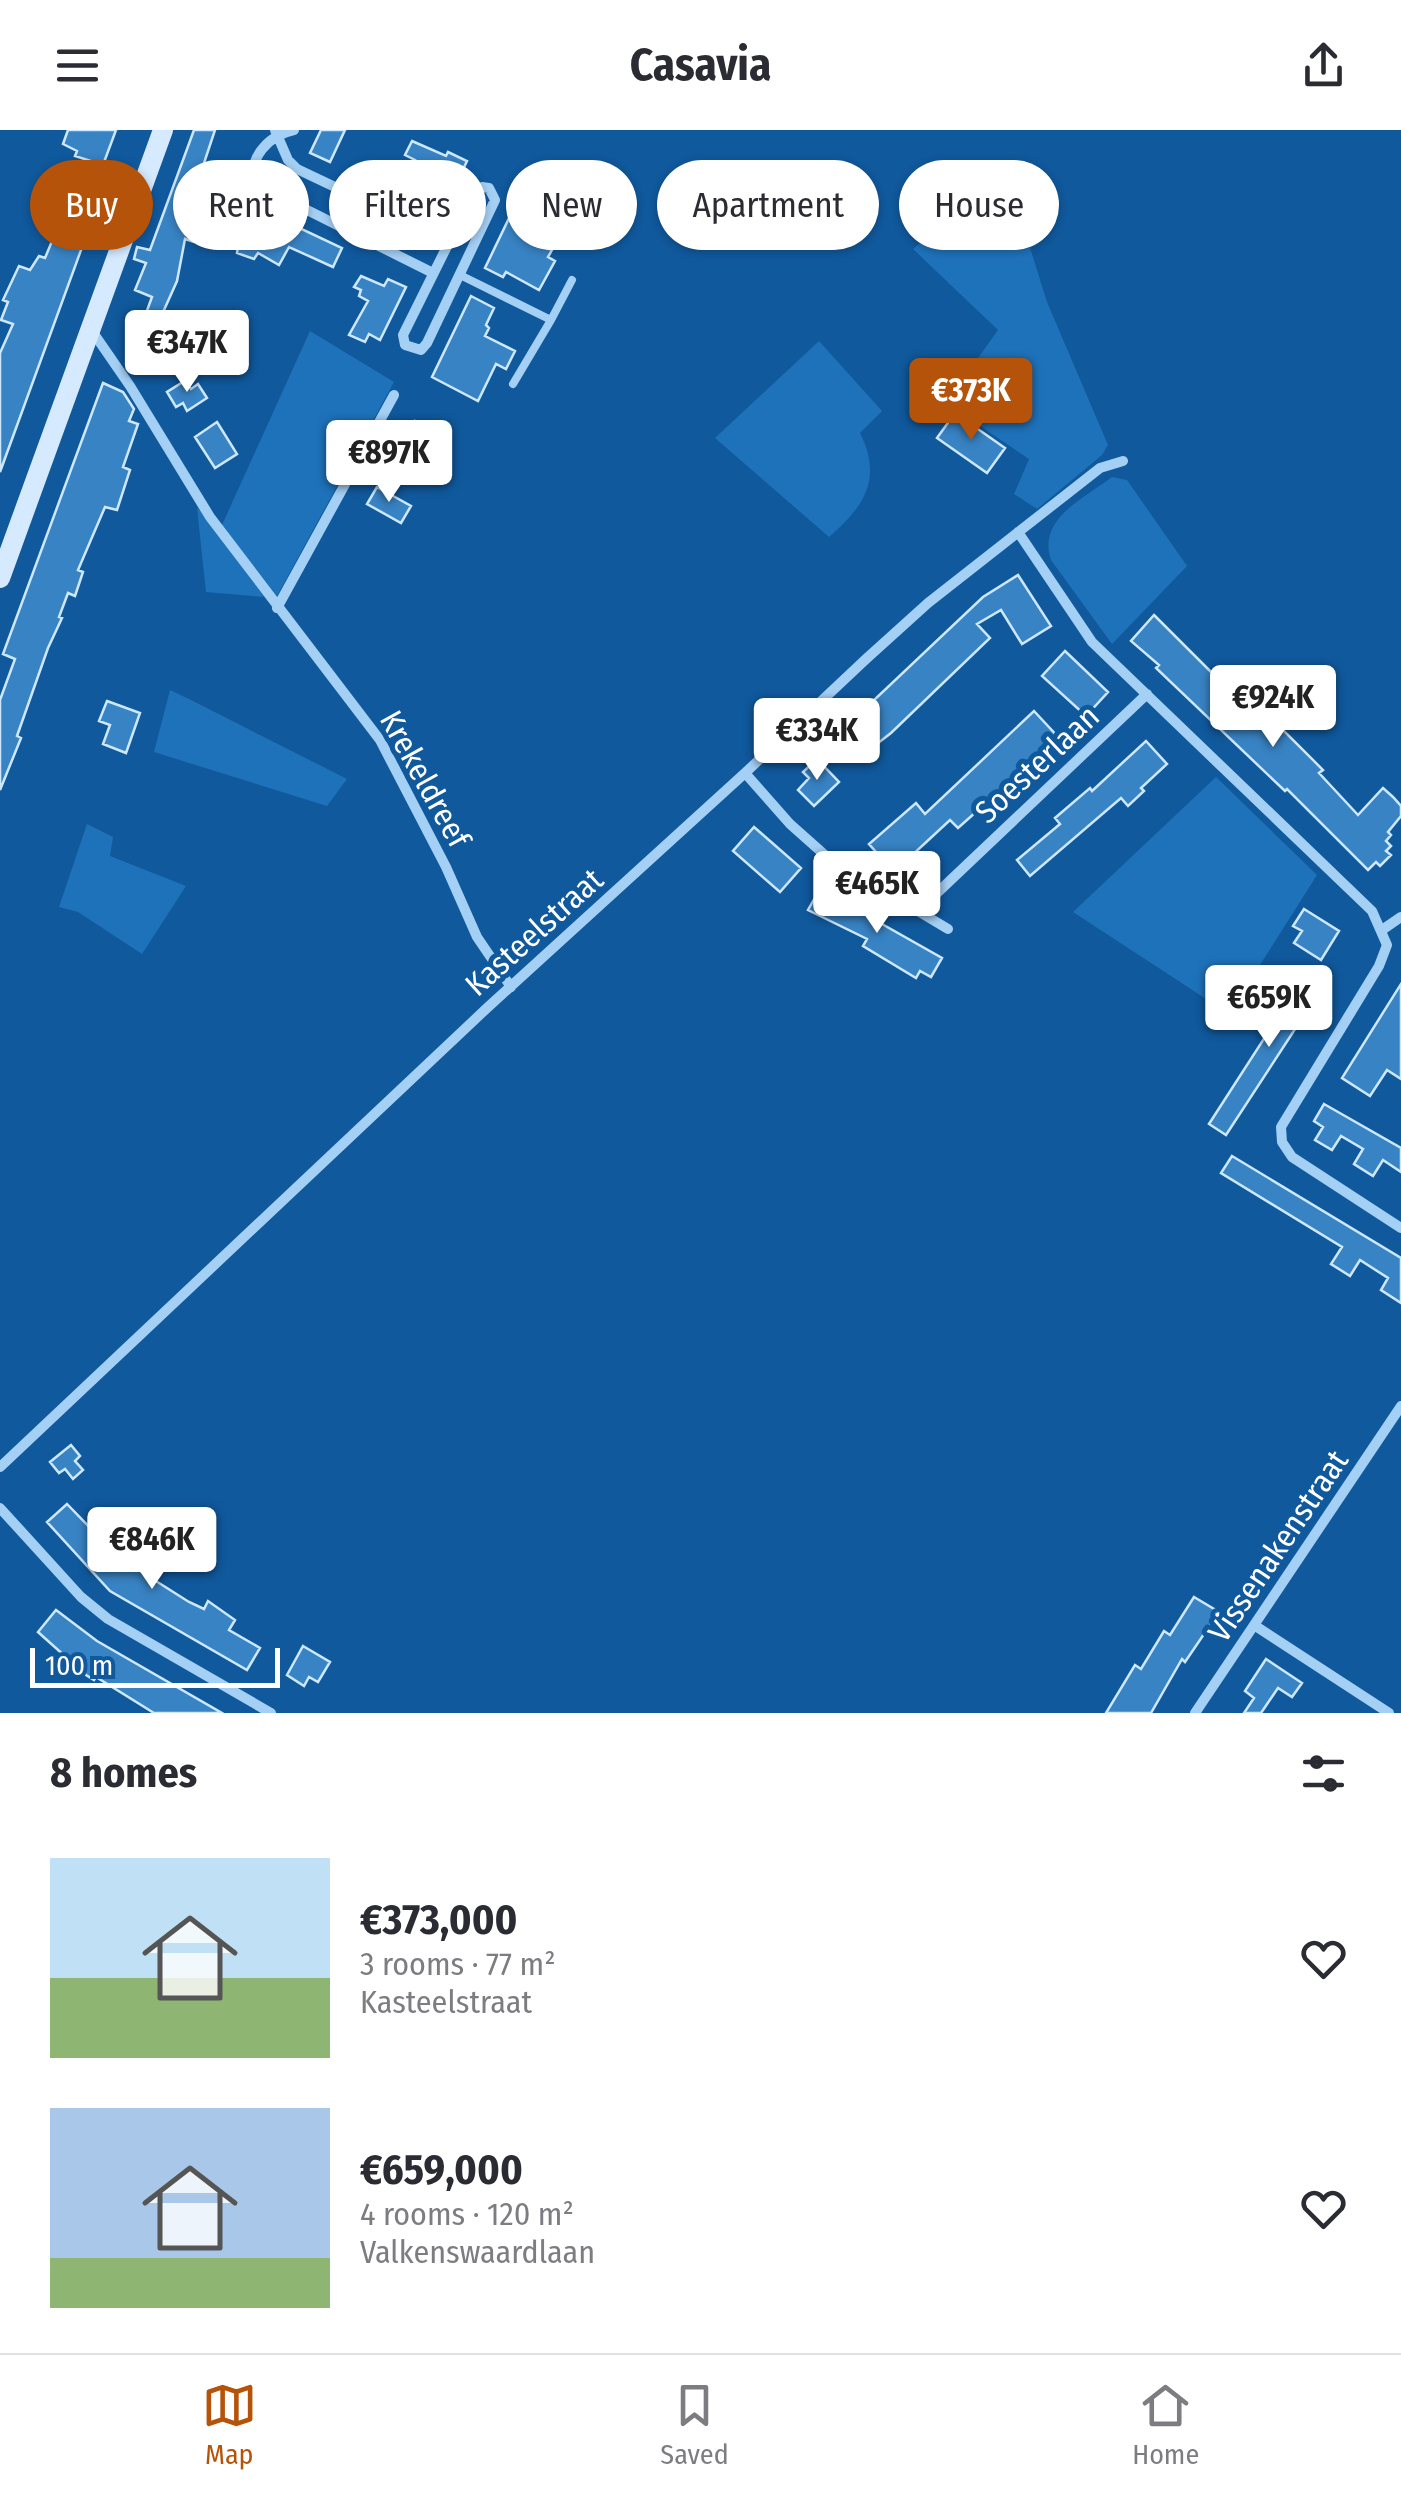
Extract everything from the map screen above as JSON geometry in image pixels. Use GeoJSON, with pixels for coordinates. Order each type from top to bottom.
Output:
{"type":"FeatureCollection","features":[{"type":"Feature","properties":{"kind":"main road"},"geometry":{"type":"LineString","coordinates":[[0,578],[163,130]]}},
{"type":"Feature","properties":{"kind":"street"},"geometry":{"type":"LineString","coordinates":[[294,130],[276,132],[263,146],[252,173],[255,184],[433,272]]}},
{"type":"Feature","properties":{"kind":"street"},"geometry":{"type":"LineString","coordinates":[[276,132],[288,160],[297,169],[329,184]]}},
{"type":"Feature","properties":{"kind":"street"},"geometry":{"type":"LineString","coordinates":[[486,188],[496,200],[486,221]]}},
{"type":"Feature","properties":{"kind":"street"},"geometry":{"type":"LineString","coordinates":[[444,250],[403,336],[411,350],[421,350],[427,343],[472,250]]}},
{"type":"Feature","properties":{"kind":"street","name":"Krekeldreef"},"geometry":{"type":"LineString","coordinates":[[90,328],[210,517],[380,740],[446,867],[477,937],[510,987]]}},
{"type":"Feature","properties":{"kind":"street"},"geometry":{"type":"LineString","coordinates":[[277,608],[394,396]]}},
{"type":"Feature","properties":{"kind":"street","name":"Kasteelstraat"},"geometry":{"type":"LineString","coordinates":[[0,1467],[510,987],[928,603],[1100,468],[1123,461]]}},
{"type":"Feature","properties":{"kind":"street"},"geometry":{"type":"LineString","coordinates":[[1018,532],[1092,642],[1372,911],[1387,945],[1379,966],[1281,1128],[1282,1142],[1292,1158],[1401,1228]]}},
{"type":"Feature","properties":{"kind":"street","name":"Soesterlaan"},"geometry":{"type":"LineString","coordinates":[[918,912],[1147,694]]}},
{"type":"Feature","properties":{"kind":"street"},"geometry":{"type":"LineString","coordinates":[[745,773],[790,824],[826,856],[948,929]]}},
{"type":"Feature","properties":{"kind":"street"},"geometry":{"type":"LineString","coordinates":[[1382,930],[1401,917]]}},
{"type":"Feature","properties":{"kind":"street","name":"Vissenakenstraat"},"geometry":{"type":"LineString","coordinates":[[1195,1713],[1401,1406]]}},
{"type":"Feature","properties":{"kind":"street"},"geometry":{"type":"LineString","coordinates":[[0,1508],[82,1597],[108,1618],[272,1713]]}},
{"type":"Feature","properties":{"kind":"street"},"geometry":{"type":"LineString","coordinates":[[1254,1625],[1388,1713]]}},
{"type":"Feature","properties":{"kind":"lane"},"geometry":{"type":"LineString","coordinates":[[460,275],[551,320]]}},
{"type":"Feature","properties":{"kind":"lane"},"geometry":{"type":"LineString","coordinates":[[513,384],[572,280]]}},
{"type":"Feature","properties":{"kind":"shaded area"},"geometry":{"type":"Polygon","coordinates":[[[914,250],[1031,250],[1047,302],[1108,445],[1102,455],[1037,509],[1014,494],[1029,459],[946,403],[998,330],[914,250]]]}},
{"type":"Feature","properties":{"kind":"shaded area"},"geometry":{"type":"Polygon","coordinates":[[[310,331],[394,382],[277,596],[222,525],[310,331]]]}},
{"type":"Feature","properties":{"kind":"shaded area"},"geometry":{"type":"Polygon","coordinates":[[[819,341],[882,411],[860,433],[870,464],[866,491],[852,515],[829,537],[715,438],[819,341]]]}},
{"type":"Feature","properties":{"kind":"shaded area"},"geometry":{"type":"Polygon","coordinates":[[[1112,477],[1127,480],[1187,566],[1112,644],[1051,560],[1048,546],[1065,511],[1112,477]]]}},
{"type":"Feature","properties":{"kind":"shaded area"},"geometry":{"type":"Polygon","coordinates":[[[197,508],[202,512],[264,597],[206,592],[197,508]]]}},
{"type":"Feature","properties":{"kind":"shaded area"},"geometry":{"type":"Polygon","coordinates":[[[170,690],[347,779],[327,806],[154,752],[170,690]]]}},
{"type":"Feature","properties":{"kind":"shaded area"},"geometry":{"type":"Polygon","coordinates":[[[1216,777],[1317,875],[1229,1014],[1073,912],[1216,777]]]}},
{"type":"Feature","properties":{"kind":"shaded area"},"geometry":{"type":"Polygon","coordinates":[[[87,824],[113,837],[110,856],[186,886],[142,954],[78,912],[59,907],[87,824]]]}},
{"type":"Feature","properties":{"kind":"building"},"geometry":{"type":"Polygon","coordinates":[[[68,130],[116,130],[105,160],[75,156],[77,151],[63,144],[68,130]]]}},
{"type":"Feature","properties":{"kind":"building"},"geometry":{"type":"Polygon","coordinates":[[[194,130],[215,130],[205,160],[183,160],[194,130]]]}},
{"type":"Feature","properties":{"kind":"building"},"geometry":{"type":"Polygon","coordinates":[[[321,130],[345,130],[329,162],[310,153],[321,130]]]}},
{"type":"Feature","properties":{"kind":"building"},"geometry":{"type":"Polygon","coordinates":[[[412,141],[465,160],[415,160],[405,155],[412,141]]]}},
{"type":"Feature","properties":{"kind":"building"},"geometry":{"type":"Polygon","coordinates":[[[173,187],[173,250],[183,250],[177,281],[160,319],[177,324],[167,349],[137,338],[152,297],[135,290],[146,263],[134,259],[136,250],[153,250],[173,187]]]}},
{"type":"Feature","properties":{"kind":"building"},"geometry":{"type":"Polygon","coordinates":[[[506,224],[506,250],[552,250],[548,257],[555,261],[539,290],[506,272],[503,277],[485,268],[506,224]]]}},
{"type":"Feature","properties":{"kind":"building"},"geometry":{"type":"Polygon","coordinates":[[[309,232],[329,242],[329,250],[341,250],[333,267],[296,250],[309,250],[309,232]]]}},
{"type":"Feature","properties":{"kind":"building"},"geometry":{"type":"Polygon","coordinates":[[[48,250],[81,250],[0,472],[0,353],[13,324],[1,320],[8,302],[3,300],[19,266],[30,270],[39,256],[45,258],[48,250]]]}},
{"type":"Feature","properties":{"kind":"building"},"geometry":{"type":"Polygon","coordinates":[[[287,250],[279,265],[258,253],[254,259],[237,253],[287,250]]]}},
{"type":"Feature","properties":{"kind":"building"},"geometry":{"type":"Polygon","coordinates":[[[361,276],[384,286],[388,279],[406,287],[380,340],[369,334],[365,342],[349,335],[368,301],[354,287],[361,276]]]}},
{"type":"Feature","properties":{"kind":"building"},"geometry":{"type":"Polygon","coordinates":[[[471,296],[494,308],[485,336],[515,351],[506,369],[496,364],[478,401],[432,377],[471,296]]]}},
{"type":"Feature","properties":{"kind":"building"},"geometry":{"type":"Polygon","coordinates":[[[186,380],[191,389],[198,384],[207,398],[187,411],[183,403],[176,407],[167,392],[186,380]]]}},
{"type":"Feature","properties":{"kind":"building"},"geometry":{"type":"Polygon","coordinates":[[[103,383],[123,392],[134,409],[129,421],[138,424],[123,467],[130,470],[117,510],[105,507],[78,570],[83,572],[75,596],[68,593],[0,790],[0,700],[15,659],[3,654],[103,383]]]}},
{"type":"Feature","properties":{"kind":"building"},"geometry":{"type":"Polygon","coordinates":[[[955,413],[1005,448],[987,473],[937,438],[955,413]]]}},
{"type":"Feature","properties":{"kind":"building"},"geometry":{"type":"Polygon","coordinates":[[[415,421],[439,435],[428,455],[403,441],[415,421]]]}},
{"type":"Feature","properties":{"kind":"building"},"geometry":{"type":"Polygon","coordinates":[[[217,422],[237,454],[215,468],[195,437],[217,422]]]}},
{"type":"Feature","properties":{"kind":"building"},"geometry":{"type":"Polygon","coordinates":[[[377,487],[411,506],[401,523],[367,504],[377,487]]]}},
{"type":"Feature","properties":{"kind":"building"},"geometry":{"type":"Polygon","coordinates":[[[1018,575],[1051,626],[1022,644],[1001,610],[977,624],[990,638],[891,733],[856,760],[836,736],[983,597],[1018,575]]]}},
{"type":"Feature","properties":{"kind":"building"},"geometry":{"type":"Polygon","coordinates":[[[1154,615],[1262,723],[1269,716],[1323,770],[1319,773],[1358,815],[1383,788],[1393,797],[1401,806],[1401,816],[1388,832],[1391,835],[1386,841],[1391,846],[1386,851],[1391,855],[1380,866],[1376,862],[1368,870],[1131,641],[1154,615]]]}},
{"type":"Feature","properties":{"kind":"building"},"geometry":{"type":"Polygon","coordinates":[[[1065,651],[1108,692],[1086,716],[1042,676],[1065,651]]]}},
{"type":"Feature","properties":{"kind":"building"},"geometry":{"type":"Polygon","coordinates":[[[107,701],[140,713],[126,753],[103,744],[110,725],[99,721],[107,701]]]}},
{"type":"Feature","properties":{"kind":"building"},"geometry":{"type":"Polygon","coordinates":[[[1034,711],[1059,738],[958,828],[950,820],[894,872],[869,844],[916,803],[925,814],[1034,711]]]}},
{"type":"Feature","properties":{"kind":"building"},"geometry":{"type":"Polygon","coordinates":[[[1146,741],[1167,764],[1141,788],[1144,791],[1128,806],[1121,798],[1030,876],[1017,860],[1060,824],[1055,818],[1090,788],[1092,791],[1146,741]]]}},
{"type":"Feature","properties":{"kind":"building"},"geometry":{"type":"Polygon","coordinates":[[[817,759],[839,782],[814,806],[798,790],[809,778],[803,772],[817,759]]]}},
{"type":"Feature","properties":{"kind":"building"},"geometry":{"type":"Polygon","coordinates":[[[754,827],[801,868],[780,892],[733,851],[754,827]]]}},
{"type":"Feature","properties":{"kind":"building"},"geometry":{"type":"Polygon","coordinates":[[[820,889],[942,958],[931,977],[920,971],[916,978],[863,946],[867,939],[808,910],[820,889]]]}},
{"type":"Feature","properties":{"kind":"building"},"geometry":{"type":"Polygon","coordinates":[[[1304,909],[1339,931],[1321,960],[1294,943],[1302,931],[1293,926],[1304,909]]]}},
{"type":"Feature","properties":{"kind":"building"},"geometry":{"type":"Polygon","coordinates":[[[1305,975],[1323,986],[1319,992],[1324,995],[1308,1021],[1303,1018],[1299,1023],[1226,1135],[1209,1124],[1276,1020],[1271,1016],[1287,990],[1293,994],[1305,975]]]}},
{"type":"Feature","properties":{"kind":"building"},"geometry":{"type":"Polygon","coordinates":[[[1401,984],[1401,1079],[1387,1070],[1370,1096],[1342,1078],[1401,984]]]}},
{"type":"Feature","properties":{"kind":"building"},"geometry":{"type":"Polygon","coordinates":[[[1324,1104],[1401,1148],[1401,1172],[1383,1160],[1373,1176],[1354,1164],[1363,1149],[1341,1136],[1332,1150],[1315,1140],[1323,1127],[1314,1121],[1324,1104]]]}},
{"type":"Feature","properties":{"kind":"building"},"geometry":{"type":"Polygon","coordinates":[[[1232,1156],[1401,1258],[1401,1303],[1381,1290],[1388,1278],[1360,1260],[1350,1276],[1331,1264],[1342,1247],[1221,1173],[1232,1156]]]}},
{"type":"Feature","properties":{"kind":"building"},"geometry":{"type":"Polygon","coordinates":[[[71,1445],[80,1456],[75,1461],[83,1470],[73,1479],[65,1469],[59,1473],[50,1462],[71,1445]]]}},
{"type":"Feature","properties":{"kind":"building"},"geometry":{"type":"Polygon","coordinates":[[[67,1504],[98,1536],[102,1533],[126,1562],[189,1602],[204,1609],[208,1601],[235,1620],[229,1630],[260,1648],[247,1670],[110,1591],[47,1522],[67,1504]]]}},
{"type":"Feature","properties":{"kind":"building"},"geometry":{"type":"Polygon","coordinates":[[[1194,1597],[1219,1612],[1185,1662],[1182,1659],[1151,1713],[1106,1713],[1135,1665],[1141,1669],[1164,1631],[1170,1635],[1194,1597]]]}},
{"type":"Feature","properties":{"kind":"building"},"geometry":{"type":"Polygon","coordinates":[[[56,1610],[97,1641],[222,1713],[154,1713],[96,1677],[94,1680],[38,1632],[56,1610]]]}},
{"type":"Feature","properties":{"kind":"building"},"geometry":{"type":"Polygon","coordinates":[[[303,1646],[330,1662],[318,1682],[309,1677],[304,1686],[287,1675],[303,1646]]]}},
{"type":"Feature","properties":{"kind":"building"},"geometry":{"type":"Polygon","coordinates":[[[1266,1659],[1302,1683],[1292,1697],[1278,1688],[1261,1713],[1244,1713],[1254,1698],[1245,1691],[1266,1659]]]}}]}
